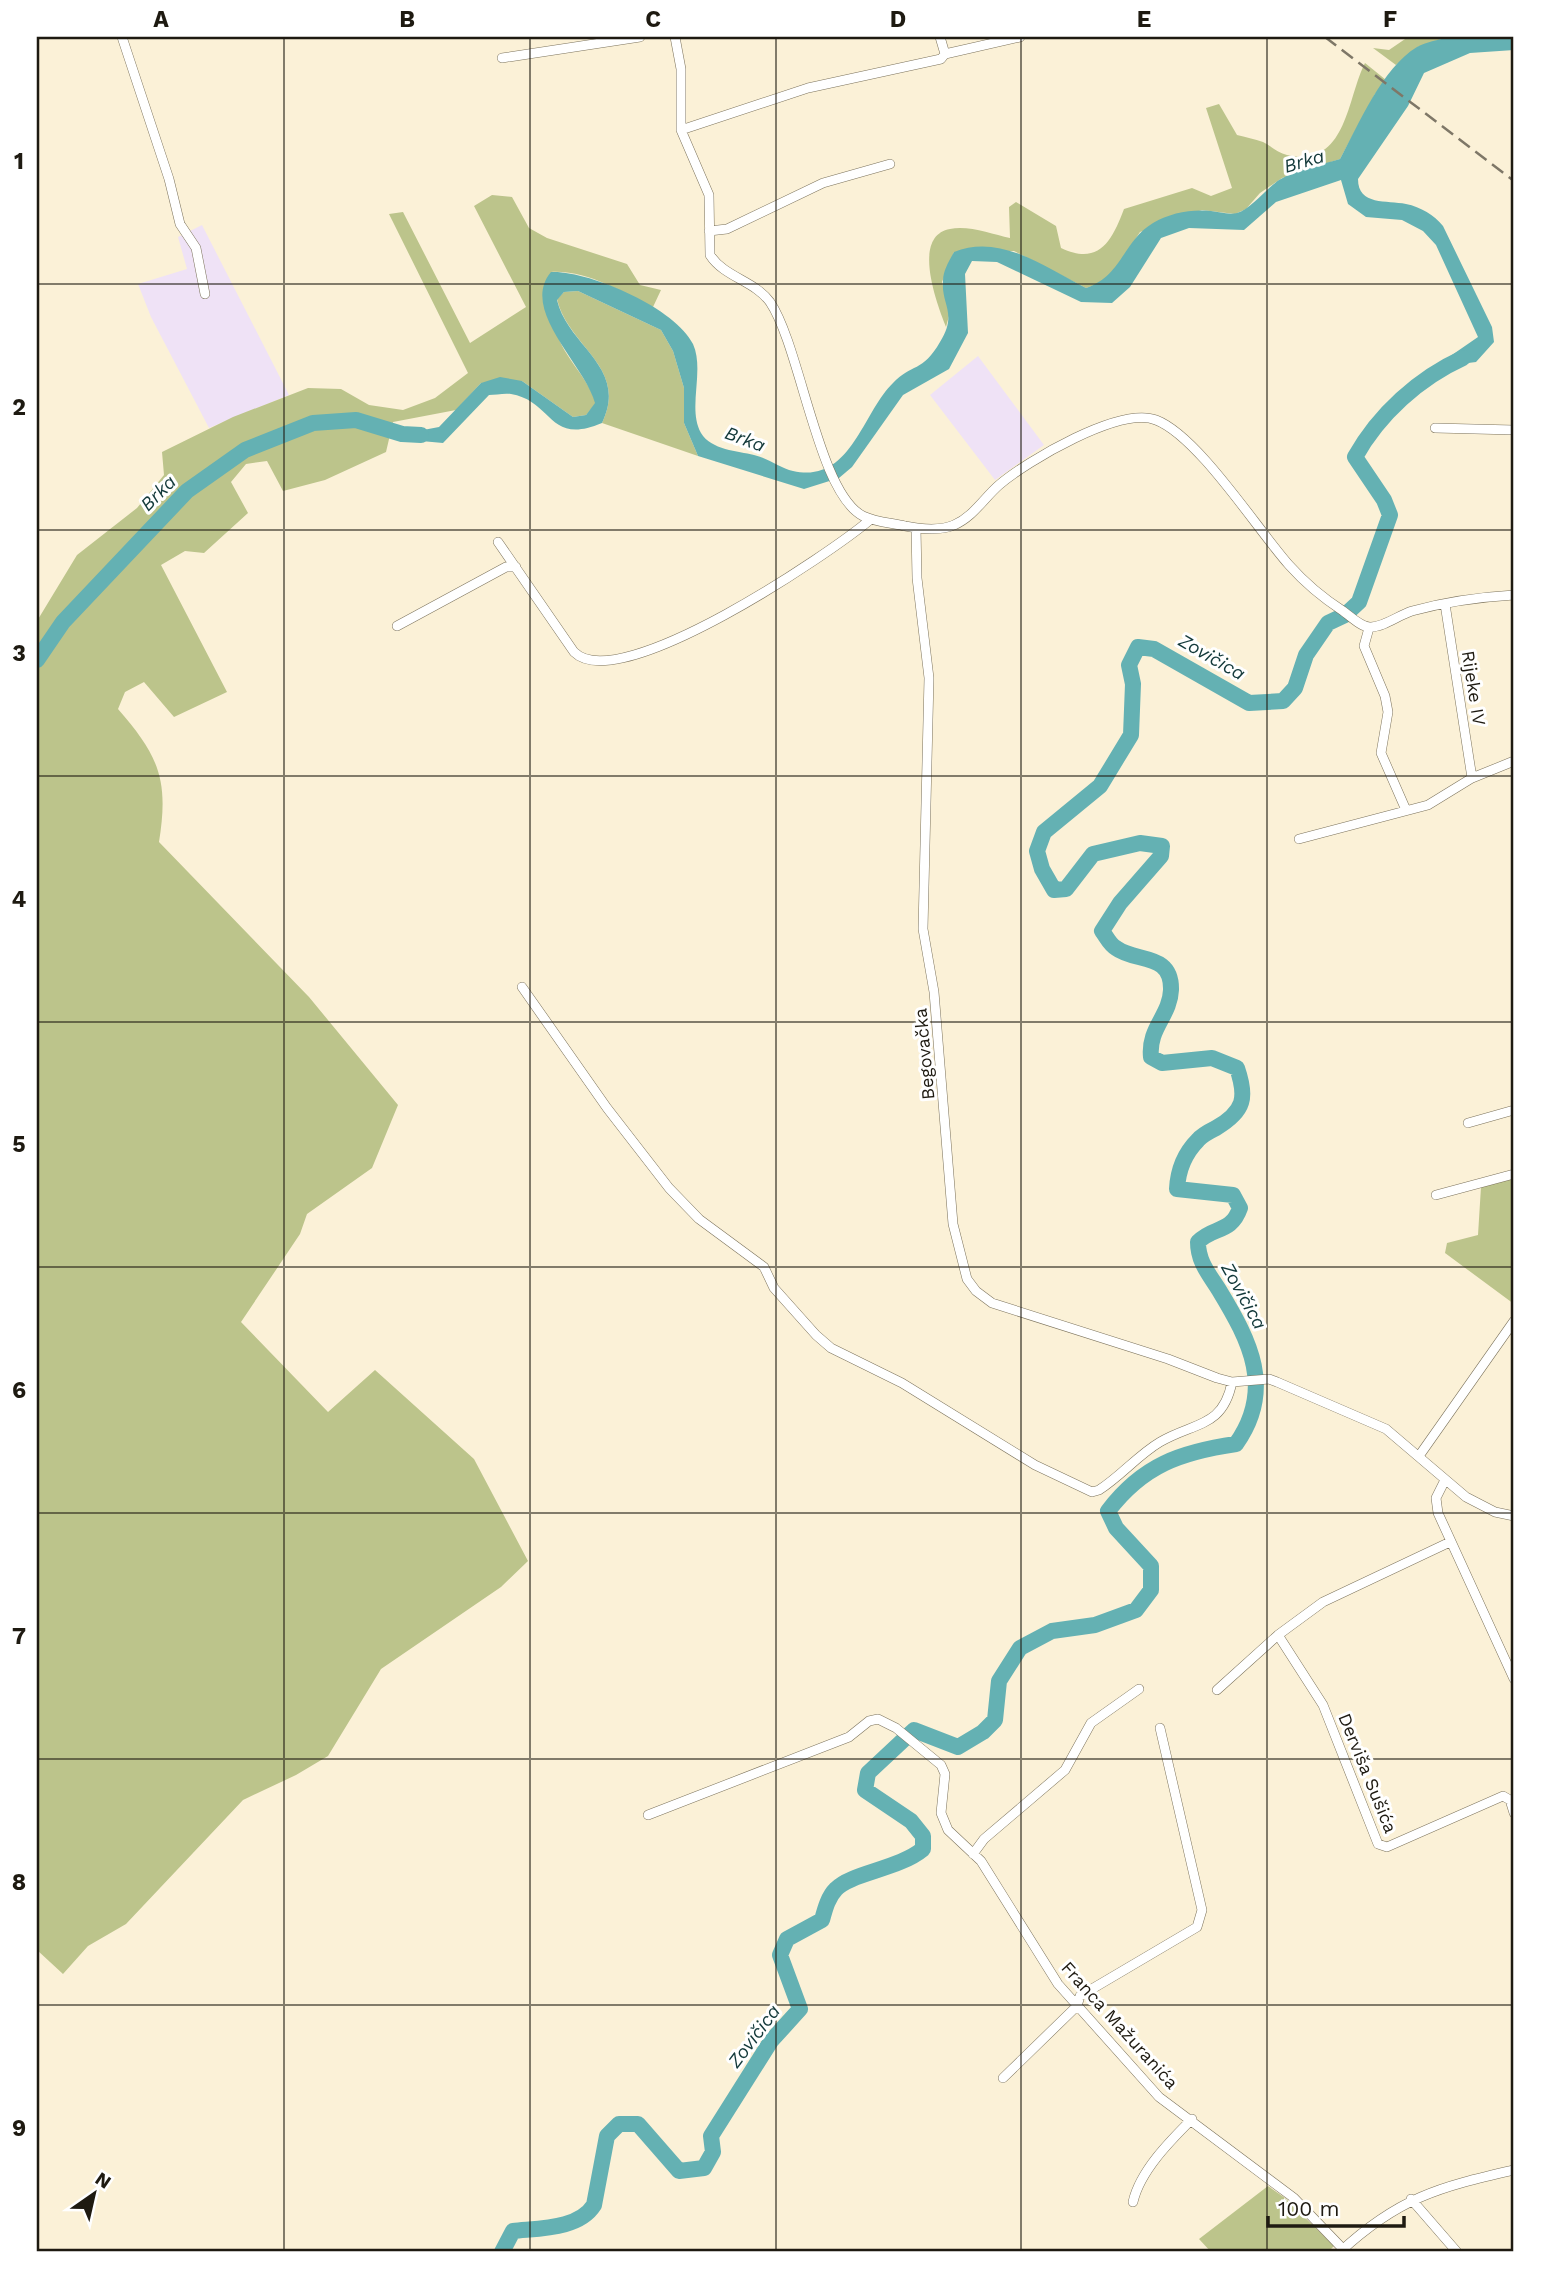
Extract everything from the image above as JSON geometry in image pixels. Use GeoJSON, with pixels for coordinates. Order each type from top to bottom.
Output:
{"type":"FeatureCollection","features":[{"type":"Feature","properties":{"kind":"street"},"geometry":{"type":"LineString","coordinates":[[122,37],[169,179],[180,224],[197,248],[205,294]]}},
{"type":"Feature","properties":{"kind":"street"},"geometry":{"type":"LineString","coordinates":[[502,58],[640,37]]}},
{"type":"Feature","properties":{"kind":"street"},"geometry":{"type":"LineString","coordinates":[[675,37],[681,69],[681,130],[709,195],[708,249],[714,262],[762,294],[777,315],[797,366],[812,424],[841,490],[855,510],[871,519],[916,528],[956,525],[1005,481],[1085,433],[1123,419],[1148,417],[1175,432],[1212,471],[1290,567],[1338,608],[1366,627]]}},
{"type":"Feature","properties":{"kind":"street"},"geometry":{"type":"LineString","coordinates":[[940,37],[945,54]]}},
{"type":"Feature","properties":{"kind":"street"},"geometry":{"type":"LineString","coordinates":[[681,130],[775,98],[942,59],[945,54],[1020,37]]}},
{"type":"Feature","properties":{"kind":"street"},"geometry":{"type":"LineString","coordinates":[[709,231],[727,229],[823,183],[890,164]]}},
{"type":"Feature","properties":{"kind":"street"},"geometry":{"type":"LineString","coordinates":[[1435,428],[1514,430]]}},
{"type":"Feature","properties":{"kind":"street"},"geometry":{"type":"LineString","coordinates":[[498,542],[580,659],[605,663],[667,645],[701,629],[871,519]]}},
{"type":"Feature","properties":{"kind":"street","name":"Begovačka"},"geometry":{"type":"LineString","coordinates":[[916,528],[918,578],[929,678],[923,929],[934,992],[953,1224],[967,1279],[976,1292],[992,1303],[1232,1382],[1269,1379],[1375,1423],[1419,1456]]}},
{"type":"Feature","properties":{"kind":"street"},"geometry":{"type":"LineString","coordinates":[[397,626],[506,568],[516,566]]}},
{"type":"Feature","properties":{"kind":"street"},"geometry":{"type":"LineString","coordinates":[[1366,627],[1445,604],[1514,595]]}},
{"type":"Feature","properties":{"kind":"street","name":"Rijeke IV"},"geometry":{"type":"LineString","coordinates":[[1445,604],[1472,778]]}},
{"type":"Feature","properties":{"kind":"street"},"geometry":{"type":"LineString","coordinates":[[1366,627],[1364,646],[1385,696],[1388,712],[1381,753],[1406,810]]}},
{"type":"Feature","properties":{"kind":"street"},"geometry":{"type":"LineString","coordinates":[[1299,839],[1427,805],[1472,778],[1514,761]]}},
{"type":"Feature","properties":{"kind":"street"},"geometry":{"type":"LineString","coordinates":[[522,987],[607,1108],[669,1188],[699,1219],[759,1261],[769,1274],[774,1288],[816,1335],[831,1348],[902,1383],[1035,1465],[1092,1492],[1099,1490],[1158,1443],[1204,1424],[1217,1414],[1228,1401],[1232,1382]]}},
{"type":"Feature","properties":{"kind":"street"},"geometry":{"type":"LineString","coordinates":[[1468,1123],[1514,1110]]}},
{"type":"Feature","properties":{"kind":"street"},"geometry":{"type":"LineString","coordinates":[[1436,1195],[1514,1174]]}},
{"type":"Feature","properties":{"kind":"street"},"geometry":{"type":"LineString","coordinates":[[1514,1321],[1419,1456],[1445,1480],[1480,1505],[1514,1517]]}},
{"type":"Feature","properties":{"kind":"street"},"geometry":{"type":"LineString","coordinates":[[1445,1480],[1436,1505],[1450,1542],[1514,1679]]}},
{"type":"Feature","properties":{"kind":"street"},"geometry":{"type":"LineString","coordinates":[[1217,1690],[1278,1635],[1324,1602],[1450,1542]]}},
{"type":"Feature","properties":{"kind":"street","name":"Derviša Sušića"},"geometry":{"type":"LineString","coordinates":[[1278,1635],[1323,1705],[1381,1846],[1387,1847],[1503,1796],[1510,1800],[1514,1813]]}},
{"type":"Feature","properties":{"kind":"street"},"geometry":{"type":"LineString","coordinates":[[973,1854],[984,1839],[1065,1770],[1091,1723],[1139,1689]]}},
{"type":"Feature","properties":{"kind":"street","name":"Franca Mažuranića"},"geometry":{"type":"LineString","coordinates":[[648,1815],[849,1737],[869,1721],[878,1719],[896,1728],[941,1765],[945,1774],[941,1813],[948,1830],[981,1861],[1058,1984],[1159,2097],[1192,2119],[1294,2198],[1342,2251]]}},
{"type":"Feature","properties":{"kind":"street"},"geometry":{"type":"LineString","coordinates":[[1003,2078],[1077,2006],[1080,1996],[1197,1927],[1202,1920],[1202,1910],[1160,1728]]}},
{"type":"Feature","properties":{"kind":"street"},"geometry":{"type":"LineString","coordinates":[[1132,2202],[1135,2192],[1171,2140],[1192,2119]]}},
{"type":"Feature","properties":{"kind":"street"},"geometry":{"type":"LineString","coordinates":[[1342,2251],[1391,2210],[1411,2199],[1452,2184],[1514,2169]]}},
{"type":"Feature","properties":{"kind":"street"},"geometry":{"type":"LineString","coordinates":[[1411,2199],[1457,2252]]}},
{"type":"Feature","properties":{"kind":"shaded area"},"geometry":{"type":"Polygon","coordinates":[[[202,225],[289,395],[209,428],[151,317],[138,284],[187,269],[178,237],[202,225]]]}},
{"type":"Feature","properties":{"kind":"shaded area"},"geometry":{"type":"Polygon","coordinates":[[[978,356],[1044,445],[995,480],[930,395],[978,356]]]}},
{"type":"Feature","properties":{"kind":"green space"},"geometry":{"type":"Polygon","coordinates":[[[1408,37],[1448,37],[1418,47],[1396,65],[1373,48],[1389,50],[1408,37]]]}},
{"type":"Feature","properties":{"kind":"green space"},"geometry":{"type":"Polygon","coordinates":[[[1365,63],[1386,80],[1375,94],[1340,159],[1282,178],[1260,193],[1246,209],[1235,214],[1202,210],[1140,232],[1113,273],[1101,283],[1086,288],[1014,251],[954,252],[942,282],[950,312],[946,327],[930,272],[929,257],[938,234],[950,229],[964,228],[1010,238],[1009,207],[1016,202],[1056,226],[1061,248],[1074,253],[1094,252],[1109,240],[1124,209],[1192,188],[1211,196],[1232,188],[1206,108],[1219,104],[1237,135],[1263,142],[1287,155],[1307,156],[1322,151],[1342,127],[1365,63]]]}},
{"type":"Feature","properties":{"kind":"green space"},"geometry":{"type":"Polygon","coordinates":[[[492,195],[512,197],[529,228],[547,238],[627,264],[640,285],[661,290],[653,307],[591,278],[551,272],[553,314],[558,337],[596,403],[586,415],[573,417],[522,381],[481,383],[456,410],[393,422],[386,452],[325,480],[283,491],[267,461],[246,464],[231,482],[248,513],[204,553],[185,551],[161,565],[227,692],[174,717],[144,682],[125,692],[118,709],[143,741],[158,770],[163,802],[159,842],[309,997],[398,1105],[372,1168],[307,1214],[300,1234],[241,1322],[328,1412],[375,1370],[474,1459],[528,1561],[501,1587],[381,1669],[328,1756],[296,1775],[243,1800],[126,1924],[88,1946],[63,1974],[37,1950],[37,621],[77,555],[137,508],[164,475],[162,452],[233,417],[308,388],[341,389],[369,405],[403,410],[435,398],[468,373],[389,214],[403,212],[470,343],[526,307],[474,206],[492,195]]]}},
{"type":"Feature","properties":{"kind":"green space"},"geometry":{"type":"Polygon","coordinates":[[[578,291],[661,330],[673,351],[684,388],[684,423],[698,456],[602,423],[608,404],[608,387],[603,372],[572,331],[557,299],[564,292],[578,291]]]}},
{"type":"Feature","properties":{"kind":"green space"},"geometry":{"type":"Polygon","coordinates":[[[1514,1178],[1514,1304],[1445,1253],[1447,1243],[1478,1235],[1481,1187],[1514,1178]]]}},
{"type":"Feature","properties":{"kind":"green space"},"geometry":{"type":"Polygon","coordinates":[[[1268,2186],[1285,2198],[1334,2246],[1328,2252],[1211,2252],[1199,2239],[1268,2186]]]}},
{"type":"Feature","properties":{"kind":"water"},"geometry":{"type":"Polygon","coordinates":[[[1448,37],[1514,37],[1514,50],[1470,53],[1424,73],[1408,106],[1358,179],[1359,188],[1368,198],[1417,207],[1443,226],[1492,327],[1494,342],[1476,362],[1445,366],[1449,357],[1478,337],[1436,245],[1423,231],[1402,220],[1366,217],[1348,204],[1341,180],[1276,202],[1244,230],[1189,228],[1161,238],[1130,287],[1112,303],[1081,302],[997,262],[972,261],[965,274],[968,333],[949,369],[903,395],[852,467],[839,478],[804,489],[698,456],[684,423],[684,388],[673,351],[661,330],[578,291],[564,292],[557,300],[572,331],[603,372],[608,387],[608,404],[602,423],[584,429],[571,429],[552,420],[525,398],[503,394],[489,395],[443,443],[421,441],[402,434],[439,427],[481,383],[500,377],[522,381],[573,417],[586,415],[595,403],[589,388],[557,338],[543,303],[543,287],[551,272],[567,273],[608,284],[630,294],[669,317],[684,330],[696,355],[697,423],[705,439],[725,449],[759,456],[793,471],[813,472],[829,467],[842,457],[853,443],[893,383],[928,358],[940,342],[948,324],[943,277],[954,252],[971,247],[1005,250],[1038,262],[1086,288],[1107,275],[1135,239],[1153,223],[1181,212],[1237,213],[1286,176],[1340,159],[1372,98],[1393,68],[1417,47],[1448,37]]]}},
{"type":"Feature","properties":{"kind":"waterway","name":"Zovičica"},"geometry":{"type":"LineString","coordinates":[[502,2252],[513,2231],[558,2226],[579,2219],[587,2213],[594,2205],[607,2136],[619,2124],[638,2124],[679,2171],[704,2168],[713,2152],[711,2136],[771,2041],[800,2009],[780,1955],[787,1939],[822,1920],[831,1896],[843,1884],[913,1856],[923,1849],[923,1836],[911,1821],[865,1790],[868,1773],[914,1730],[958,1747],[983,1732],[995,1720],[999,1681],[1020,1648],[1052,1631],[1095,1625],[1136,1610],[1151,1590],[1151,1566],[1116,1528],[1108,1511],[1121,1495],[1149,1472],[1164,1463],[1198,1451],[1236,1444],[1248,1424],[1256,1385],[1254,1366],[1240,1328],[1202,1262],[1198,1249],[1198,1242],[1232,1222],[1240,1208],[1233,1195],[1177,1189],[1183,1163],[1193,1145],[1226,1122],[1238,1109],[1242,1095],[1240,1078],[1237,1068],[1212,1058],[1162,1063],[1151,1057],[1153,1038],[1170,999],[1170,978],[1159,964],[1114,947],[1102,931],[1120,903],[1161,856],[1162,846],[1140,843],[1093,854],[1066,889],[1054,890],[1042,869],[1037,851],[1044,832],[1100,786],[1131,735],[1133,684],[1129,665],[1138,647],[1154,649],[1249,703],[1283,701],[1295,688],[1306,655],[1328,623],[1345,615],[1359,602],[1390,515],[1384,500],[1355,457],[1376,426],[1402,399],[1431,376],[1463,358]]}},
{"type":"Feature","properties":{"kind":"waterway","name":"Brka"},"geometry":{"type":"LineString","coordinates":[[37,660],[63,622],[187,491],[245,450],[313,423],[356,420],[402,434],[421,435]]}},
{"type":"Feature","properties":{"kind":"railway"},"geometry":{"type":"LineString","coordinates":[[1325,37],[1514,181]]}}]}
